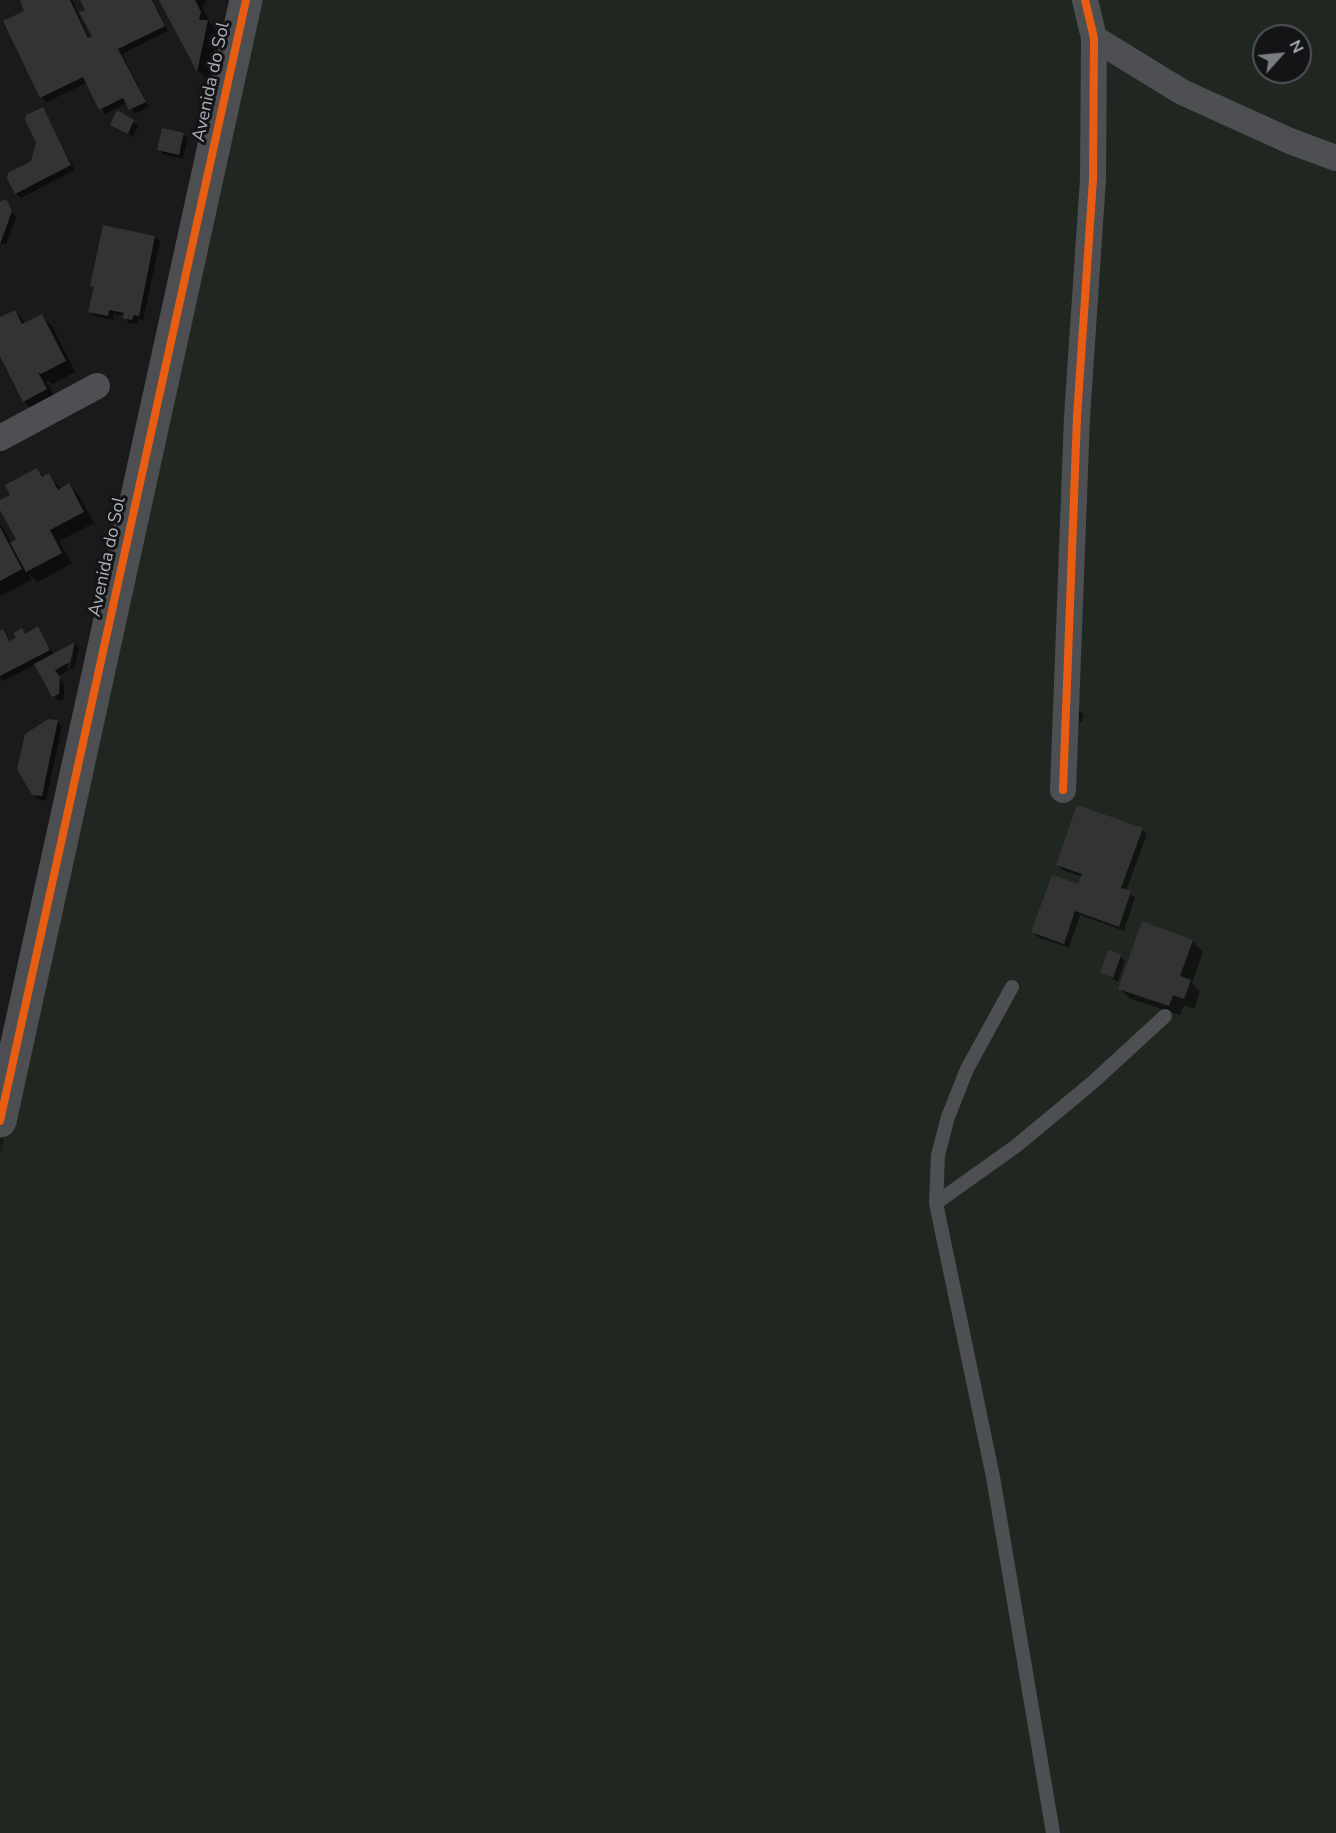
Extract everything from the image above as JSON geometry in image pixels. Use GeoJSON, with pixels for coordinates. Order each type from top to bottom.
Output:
{"type":"FeatureCollection","features":[{"type":"Feature","properties":{"kind":"street","name":"Avenida do Sol"},"geometry":{"type":"LineString","coordinates":[[0,1121],[246,0]]}},
{"type":"Feature","properties":{"kind":"street"},"geometry":{"type":"LineString","coordinates":[[1063,790],[1077,417],[1093,179],[1094,38],[1085,0]]}},
{"type":"Feature","properties":{"kind":"street"},"geometry":{"type":"LineString","coordinates":[[1094,38],[1182,92],[1290,141],[1336,158]]}},
{"type":"Feature","properties":{"kind":"street"},"geometry":{"type":"LineString","coordinates":[[0,438],[97,386]]}},
{"type":"Feature","properties":{"kind":"lane"},"geometry":{"type":"LineString","coordinates":[[1012,987],[967,1069],[948,1117],[938,1155],[936,1203],[993,1477],[1053,1833]]}},
{"type":"Feature","properties":{"kind":"lane"},"geometry":{"type":"LineString","coordinates":[[936,1203],[1050,1118],[1165,1016]]}},
{"type":"Feature","properties":{"kind":"shaded area"},"geometry":{"type":"Polygon","coordinates":[[[249,0],[1336,0],[1336,1833],[0,1833],[0,1157],[249,0]]]}},
{"type":"Feature","properties":{"kind":"building"},"geometry":{"type":"Polygon","coordinates":[[[20,0],[70,0],[88,38],[92,36],[79,12],[85,10],[80,0],[152,0],[165,26],[118,49],[146,102],[129,110],[123,98],[99,110],[83,77],[40,98],[3,21],[24,11],[20,0]]]}},
{"type":"Feature","properties":{"kind":"building"},"geometry":{"type":"Polygon","coordinates":[[[159,0],[195,0],[201,12],[199,20],[208,20],[197,72],[159,0]]]}},
{"type":"Feature","properties":{"kind":"building"},"geometry":{"type":"Polygon","coordinates":[[[43,107],[71,165],[15,194],[7,178],[8,173],[31,161],[36,142],[25,120],[26,115],[43,107]]]}},
{"type":"Feature","properties":{"kind":"building"},"geometry":{"type":"Polygon","coordinates":[[[117,110],[134,120],[128,134],[110,125],[117,110]]]}},
{"type":"Feature","properties":{"kind":"building"},"geometry":{"type":"Polygon","coordinates":[[[162,128],[184,133],[179,155],[157,150],[162,128]]]}},
{"type":"Feature","properties":{"kind":"building"},"geometry":{"type":"Polygon","coordinates":[[[6,199],[12,211],[0,244],[0,202],[6,199]]]}},
{"type":"Feature","properties":{"kind":"building"},"geometry":{"type":"Polygon","coordinates":[[[103,225],[155,236],[139,316],[134,315],[132,320],[122,318],[124,313],[109,310],[108,316],[88,312],[94,287],[90,286],[103,225]]]}},
{"type":"Feature","properties":{"kind":"building"},"geometry":{"type":"Polygon","coordinates":[[[15,310],[22,324],[42,314],[66,361],[41,374],[38,372],[47,389],[23,402],[0,356],[0,317],[15,310]]]}},
{"type":"Feature","properties":{"kind":"building"},"geometry":{"type":"Polygon","coordinates":[[[37,468],[42,477],[49,473],[58,490],[69,483],[84,512],[50,530],[62,553],[26,572],[10,543],[16,539],[0,510],[0,500],[10,495],[5,485],[37,468]]]}},
{"type":"Feature","properties":{"kind":"building"},"geometry":{"type":"Polygon","coordinates":[[[0,527],[22,569],[0,581],[0,527]]]}},
{"type":"Feature","properties":{"kind":"building"},"geometry":{"type":"Polygon","coordinates":[[[38,626],[50,650],[0,676],[0,631],[3,629],[9,641],[16,638],[13,633],[22,628],[25,634],[38,626]]]}},
{"type":"Feature","properties":{"kind":"building"},"geometry":{"type":"Polygon","coordinates":[[[75,642],[70,662],[55,670],[60,677],[59,694],[52,697],[34,664],[75,642]]]}},
{"type":"Feature","properties":{"kind":"building"},"geometry":{"type":"Polygon","coordinates":[[[48,719],[58,720],[42,796],[32,795],[17,769],[25,734],[48,719]]]}},
{"type":"Feature","properties":{"kind":"building"},"geometry":{"type":"Polygon","coordinates":[[[1077,805],[1143,828],[1121,888],[1131,891],[1119,927],[1075,911],[1064,944],[1031,932],[1052,875],[1078,884],[1082,874],[1056,865],[1077,805]]]}},
{"type":"Feature","properties":{"kind":"building"},"geometry":{"type":"Polygon","coordinates":[[[1142,921],[1193,940],[1180,976],[1191,980],[1184,999],[1173,995],[1169,1006],[1118,989],[1142,921]]]}},
{"type":"Feature","properties":{"kind":"building"},"geometry":{"type":"Polygon","coordinates":[[[1108,950],[1121,955],[1113,978],[1100,973],[1108,950]]]}},
{"type":"Feature","properties":{"kind":"cycle path"},"geometry":{"type":"LineString","coordinates":[[0,1121],[246,0]]}},
{"type":"Feature","properties":{"kind":"cycle path"},"geometry":{"type":"LineString","coordinates":[[1063,790],[1077,417],[1093,179],[1094,38],[1085,0]]}}]}
